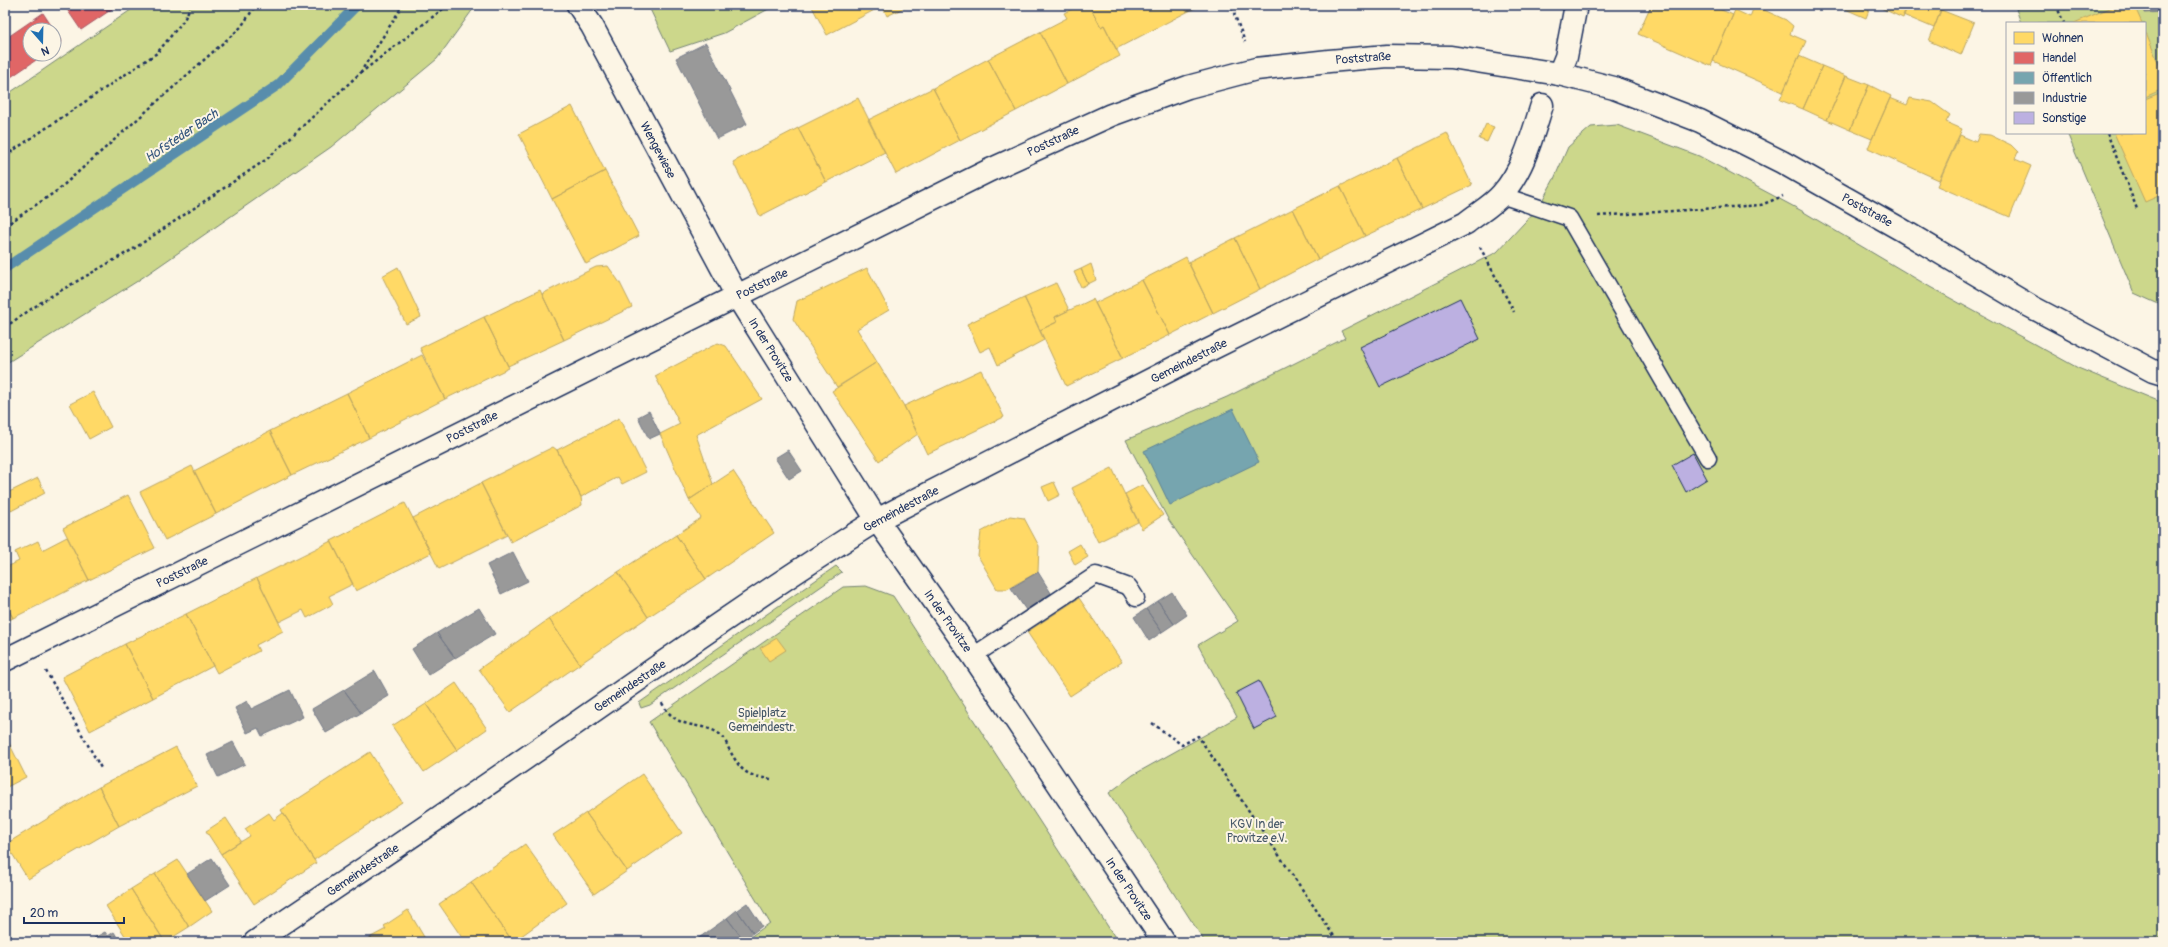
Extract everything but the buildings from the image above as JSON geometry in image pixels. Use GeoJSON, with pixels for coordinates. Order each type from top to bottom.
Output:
{"type":"FeatureCollection","features":[{"type":"Feature","properties":{"kind":"street","name":"Wengewiese"},"geometry":{"type":"LineString","coordinates":[[578,5],[592,26],[737,296]]}},
{"type":"Feature","properties":{"kind":"street"},"geometry":{"type":"LineString","coordinates":[[1559,74],[1566,57],[1576,5]]}},
{"type":"Feature","properties":{"kind":"street","name":"Poststraße"},"geometry":{"type":"LineString","coordinates":[[5,660],[990,170],[1111,115],[1188,87],[1256,69],[1388,56],[1451,57],[1559,74],[1614,88],[1700,121],[1819,183],[2030,306],[2153,371],[2163,374]]}},
{"type":"Feature","properties":{"kind":"street","name":"Gemeindestraße"},"geometry":{"type":"LineString","coordinates":[[255,942],[447,813],[618,693],[838,545],[878,520],[1206,351],[1466,223],[1501,195],[1516,174],[1528,149],[1542,105]]}},
{"type":"Feature","properties":{"kind":"street","name":"In der Provitze"},"geometry":{"type":"LineString","coordinates":[[737,296],[878,520],[973,656],[1164,942]]}},
{"type":"Feature","properties":{"kind":"lane"},"geometry":{"type":"LineString","coordinates":[[1501,195],[1569,218],[1708,458]]}},
{"type":"Feature","properties":{"kind":"lane"},"geometry":{"type":"LineString","coordinates":[[973,656],[1096,575],[1129,586],[1136,598]]}},
{"type":"Feature","properties":{"kind":"path"},"geometry":{"type":"LineString","coordinates":[[5,156],[157,53],[184,20],[191,5]]}},
{"type":"Feature","properties":{"kind":"path"},"geometry":{"type":"LineString","coordinates":[[5,226],[58,190],[241,27],[256,5]]}},
{"type":"Feature","properties":{"kind":"path"},"geometry":{"type":"LineString","coordinates":[[358,75],[403,5]]}},
{"type":"Feature","properties":{"kind":"path"},"geometry":{"type":"LineString","coordinates":[[5,327],[46,299],[135,248],[267,159],[358,75],[448,5]]}},
{"type":"Feature","properties":{"kind":"path"},"geometry":{"type":"LineString","coordinates":[[1238,5],[1232,8],[1256,69]]}},
{"type":"Feature","properties":{"kind":"path"},"geometry":{"type":"LineString","coordinates":[[2056,5],[2064,22]]}},
{"type":"Feature","properties":{"kind":"path"},"geometry":{"type":"LineString","coordinates":[[2107,134],[2137,209]]}},
{"type":"Feature","properties":{"kind":"path"},"geometry":{"type":"LineString","coordinates":[[1569,218],[1761,204],[1819,183]]}},
{"type":"Feature","properties":{"kind":"path"},"geometry":{"type":"LineString","coordinates":[[1466,223],[1514,312]]}},
{"type":"Feature","properties":{"kind":"path"},"geometry":{"type":"LineString","coordinates":[[32,646],[101,768]]}},
{"type":"Feature","properties":{"kind":"path"},"geometry":{"type":"LineString","coordinates":[[662,703],[666,709],[684,724],[709,728],[723,736],[739,768],[755,777],[771,779]]}},
{"type":"Feature","properties":{"kind":"path"},"geometry":{"type":"LineString","coordinates":[[1152,723],[1182,745],[1198,736],[1338,942]]}},
{"type":"Feature","properties":{"kind":"green space"},"geometry":{"type":"Polygon","coordinates":[[[138,5],[476,5],[437,59],[331,147],[136,282],[5,364],[5,96],[55,62],[62,62],[62,57],[138,5]]]}},
{"type":"Feature","properties":{"kind":"green space"},"geometry":{"type":"Polygon","coordinates":[[[648,5],[776,5],[724,33],[670,51],[648,5]]]}},
{"type":"Feature","properties":{"kind":"green space"},"geometry":{"type":"Polygon","coordinates":[[[2022,5],[2163,5],[2163,306],[2134,293],[2067,134],[2146,134],[2146,22],[2021,22],[2016,9],[2022,5]]]}},
{"type":"Feature","properties":{"kind":"green space","name":"KGV In der Provitze e.V."},"geometry":{"type":"Polygon","coordinates":[[[1617,125],[1699,156],[1802,211],[1930,287],[2078,368],[2163,403],[2163,942],[1205,942],[1109,793],[1133,775],[1237,717],[1198,645],[1238,621],[1168,519],[1126,440],[1227,397],[1345,338],[1341,331],[1497,252],[1538,208],[1554,179],[1568,147],[1591,127],[1617,125]]]}},
{"type":"Feature","properties":{"kind":"green space"},"geometry":{"type":"Polygon","coordinates":[[[836,566],[842,572],[650,705],[641,708],[639,703],[836,566]]]}},
{"type":"Feature","properties":{"kind":"green space","name":"Spielplatz Gemeindestr."},"geometry":{"type":"Polygon","coordinates":[[[866,586],[893,596],[1118,942],[743,942],[770,923],[649,722],[843,587],[866,586]]]}},
{"type":"Feature","properties":{"kind":"waterway","name":"Hofsteder Bach"},"geometry":{"type":"LineString","coordinates":[[5,268],[278,85],[357,5]]}}]}
